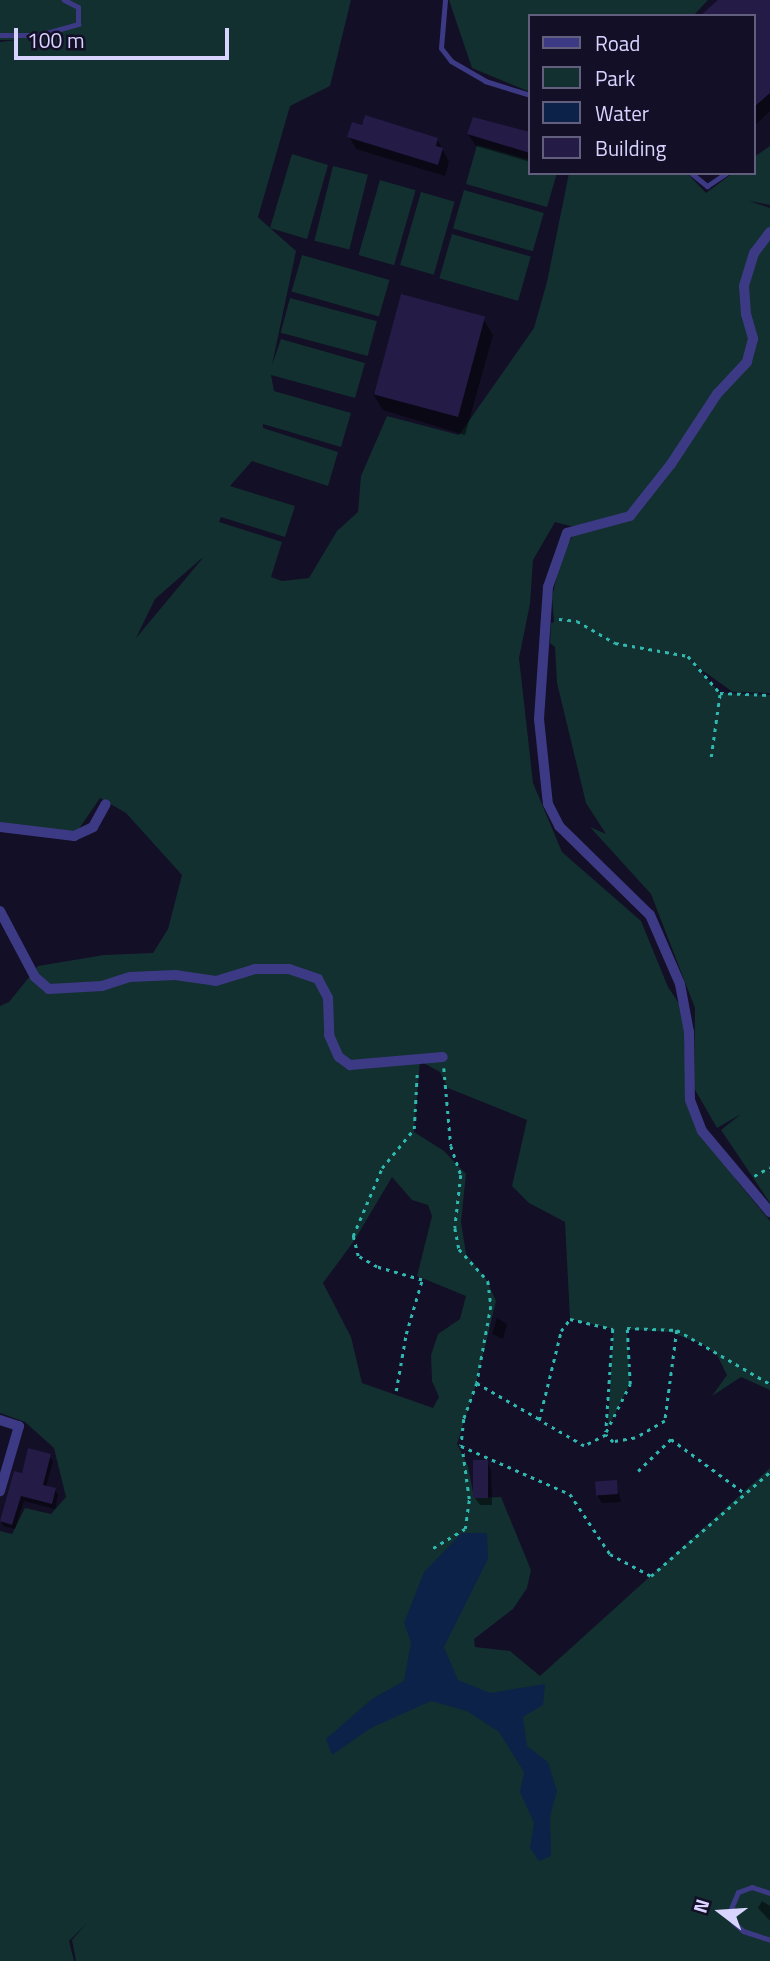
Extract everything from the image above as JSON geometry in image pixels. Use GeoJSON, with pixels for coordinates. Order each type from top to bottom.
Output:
{"type":"FeatureCollection","features":[{"type":"Feature","properties":{"kind":"street"},"geometry":{"type":"LineString","coordinates":[[770,233],[754,253],[744,286],[746,314],[753,339],[747,362],[717,394],[671,464],[630,516],[567,533],[548,587],[539,719],[548,804],[559,826],[650,915],[680,984],[689,1032],[690,1100],[709,1142],[770,1212]]}},
{"type":"Feature","properties":{"kind":"street"},"geometry":{"type":"LineString","coordinates":[[0,827],[74,836],[93,827],[106,804]]}},
{"type":"Feature","properties":{"kind":"street"},"geometry":{"type":"LineString","coordinates":[[0,911],[35,977],[49,989],[102,986],[131,977],[175,975],[216,981],[255,969],[289,969],[318,979],[328,998],[329,1035],[339,1057],[350,1065],[443,1057]]}},
{"type":"Feature","properties":{"kind":"street"},"geometry":{"type":"LineString","coordinates":[[0,1420],[19,1426],[0,1491]]}},
{"type":"Feature","properties":{"kind":"lane"},"geometry":{"type":"LineString","coordinates":[[0,36],[39,35],[78,24],[78,7],[64,0]]}},
{"type":"Feature","properties":{"kind":"lane"},"geometry":{"type":"LineString","coordinates":[[445,0],[442,48],[451,61],[485,81],[528,94]]}},
{"type":"Feature","properties":{"kind":"lane"},"geometry":{"type":"LineString","coordinates":[[693,175],[707,186],[723,175]]}},
{"type":"Feature","properties":{"kind":"lane"},"geometry":{"type":"LineString","coordinates":[[770,1893],[752,1887],[738,1892],[730,1911],[733,1922],[743,1931],[770,1940]]}},
{"type":"Feature","properties":{"kind":"path"},"geometry":{"type":"LineString","coordinates":[[545,617],[577,621],[615,643],[688,656],[720,693],[770,695]]}},
{"type":"Feature","properties":{"kind":"path"},"geometry":{"type":"LineString","coordinates":[[711,757],[720,693]]}},
{"type":"Feature","properties":{"kind":"path"},"geometry":{"type":"LineString","coordinates":[[433,1548],[465,1529],[469,1499],[461,1446],[464,1419],[477,1383],[491,1306],[488,1281],[459,1249],[455,1228],[461,1175],[451,1146],[443,1057]]}},
{"type":"Feature","properties":{"kind":"path"},"geometry":{"type":"LineString","coordinates":[[396,1391],[406,1334],[422,1279],[377,1267],[358,1256],[353,1236],[382,1168],[414,1129],[419,1059]]}},
{"type":"Feature","properties":{"kind":"path"},"geometry":{"type":"LineString","coordinates":[[745,1181],[770,1167]]}},
{"type":"Feature","properties":{"kind":"path"},"geometry":{"type":"LineString","coordinates":[[539,1419],[561,1331],[570,1319],[613,1329],[606,1432],[630,1384],[627,1328],[677,1330],[770,1384]]}},
{"type":"Feature","properties":{"kind":"path"},"geometry":{"type":"LineString","coordinates":[[477,1383],[584,1446],[606,1435],[613,1442],[635,1437],[665,1421],[677,1330]]}},
{"type":"Feature","properties":{"kind":"path"},"geometry":{"type":"LineString","coordinates":[[638,1471],[671,1439],[746,1494]]}},
{"type":"Feature","properties":{"kind":"path"},"geometry":{"type":"LineString","coordinates":[[461,1446],[570,1494],[610,1554],[652,1576],[770,1472]]}},
{"type":"Feature","properties":{"kind":"green space"},"geometry":{"type":"Polygon","coordinates":[[[0,0],[351,0],[330,86],[290,106],[258,217],[296,251],[272,365],[281,339],[365,363],[355,398],[271,375],[274,391],[351,413],[341,447],[263,424],[263,428],[338,452],[328,486],[252,461],[230,486],[295,506],[285,537],[221,517],[219,522],[282,542],[271,577],[282,581],[309,578],[337,531],[358,512],[361,476],[387,416],[459,435],[534,328],[547,282],[569,175],[689,175],[706,193],[730,175],[756,175],[756,156],[770,146],[770,205],[749,201],[770,208],[770,693],[733,692],[699,668],[682,650],[720,693],[770,695],[770,1203],[721,1130],[741,1114],[717,1128],[694,1088],[695,1008],[651,894],[590,827],[606,834],[586,803],[557,683],[555,647],[550,643],[551,623],[554,622],[552,597],[563,551],[578,528],[555,522],[533,560],[530,604],[519,658],[533,783],[562,852],[641,921],[668,987],[686,1014],[684,1046],[700,1124],[737,1181],[770,1221],[770,1390],[741,1377],[712,1396],[727,1375],[717,1355],[702,1344],[670,1332],[627,1329],[630,1384],[608,1428],[613,1329],[570,1319],[565,1222],[529,1203],[512,1186],[527,1120],[448,1088],[440,1072],[420,1061],[414,1132],[444,1151],[466,1174],[461,1222],[466,1254],[486,1279],[496,1301],[475,1388],[457,1444],[468,1466],[474,1498],[501,1497],[531,1570],[527,1588],[513,1609],[474,1639],[475,1647],[510,1651],[540,1676],[770,1468],[770,1961],[76,1961],[72,1940],[87,1923],[69,1941],[74,1961],[0,1961],[0,1531],[12,1534],[25,1508],[51,1514],[66,1497],[54,1448],[25,1422],[0,1413],[0,1006],[9,1002],[38,966],[104,955],[153,953],[168,929],[182,875],[126,813],[100,798],[74,836],[0,829],[0,42],[18,40],[0,40],[0,0]],[[202,559],[155,599],[136,638],[202,559]],[[392,1177],[354,1241],[323,1283],[351,1337],[362,1383],[433,1408],[439,1397],[432,1381],[431,1355],[438,1334],[460,1319],[466,1296],[417,1276],[432,1216],[428,1205],[412,1200],[392,1177]]]}},
{"type":"Feature","properties":{"kind":"green space"},"geometry":{"type":"Polygon","coordinates":[[[449,0],[708,0],[695,14],[528,14],[528,91],[472,68],[449,0]]]}},
{"type":"Feature","properties":{"kind":"green space"},"geometry":{"type":"Polygon","coordinates":[[[477,145],[528,159],[528,175],[556,175],[547,207],[466,184],[477,145]]]}},
{"type":"Feature","properties":{"kind":"green space"},"geometry":{"type":"Polygon","coordinates":[[[292,154],[328,165],[307,239],[270,228],[292,154]]]}},
{"type":"Feature","properties":{"kind":"green space"},"geometry":{"type":"Polygon","coordinates":[[[333,166],[368,175],[349,249],[314,241],[333,166]]]}},
{"type":"Feature","properties":{"kind":"green space"},"geometry":{"type":"Polygon","coordinates":[[[380,180],[416,190],[394,265],[359,255],[380,180]]]}},
{"type":"Feature","properties":{"kind":"green space"},"geometry":{"type":"Polygon","coordinates":[[[464,190],[544,213],[533,251],[453,228],[464,190]]]}},
{"type":"Feature","properties":{"kind":"green space"},"geometry":{"type":"Polygon","coordinates":[[[421,192],[455,202],[434,275],[400,265],[421,192]]]}},
{"type":"Feature","properties":{"kind":"green space"},"geometry":{"type":"Polygon","coordinates":[[[452,234],[531,257],[518,301],[439,278],[452,234]]]}},
{"type":"Feature","properties":{"kind":"green space"},"geometry":{"type":"Polygon","coordinates":[[[302,255],[389,280],[379,317],[292,292],[302,255]]]}},
{"type":"Feature","properties":{"kind":"green space"},"geometry":{"type":"Polygon","coordinates":[[[290,298],[377,321],[368,356],[281,333],[290,298]]]}},
{"type":"Feature","properties":{"kind":"water"},"geometry":{"type":"Polygon","coordinates":[[[462,1533],[487,1533],[488,1559],[444,1647],[458,1680],[490,1693],[545,1684],[543,1705],[523,1717],[527,1746],[548,1762],[557,1791],[550,1816],[551,1856],[539,1861],[530,1848],[534,1823],[520,1792],[524,1772],[499,1732],[467,1711],[431,1701],[371,1728],[332,1755],[326,1739],[372,1699],[404,1681],[411,1642],[404,1623],[424,1572],[462,1533]]]}},
{"type":"Feature","properties":{"kind":"building"},"geometry":{"type":"Polygon","coordinates":[[[718,0],[770,0],[770,93],[756,105],[756,14],[702,14],[718,0]]]}},
{"type":"Feature","properties":{"kind":"building"},"geometry":{"type":"Polygon","coordinates":[[[365,115],[438,138],[436,146],[443,148],[438,165],[347,137],[352,122],[362,125],[365,115]]]}},
{"type":"Feature","properties":{"kind":"building"},"geometry":{"type":"Polygon","coordinates":[[[473,117],[528,131],[528,152],[467,134],[473,117]]]}},
{"type":"Feature","properties":{"kind":"building"},"geometry":{"type":"Polygon","coordinates":[[[401,294],[485,317],[458,417],[374,394],[401,294]]]}},
{"type":"Feature","properties":{"kind":"building"},"geometry":{"type":"Polygon","coordinates":[[[28,1448],[51,1454],[43,1485],[56,1488],[52,1504],[21,1496],[12,1525],[0,1521],[14,1471],[22,1473],[28,1448]]]}},
{"type":"Feature","properties":{"kind":"building"},"geometry":{"type":"Polygon","coordinates":[[[473,1460],[488,1460],[488,1498],[473,1498],[473,1460]]]}},
{"type":"Feature","properties":{"kind":"building"},"geometry":{"type":"Polygon","coordinates":[[[617,1480],[618,1494],[596,1496],[595,1482],[617,1480]]]}}]}
